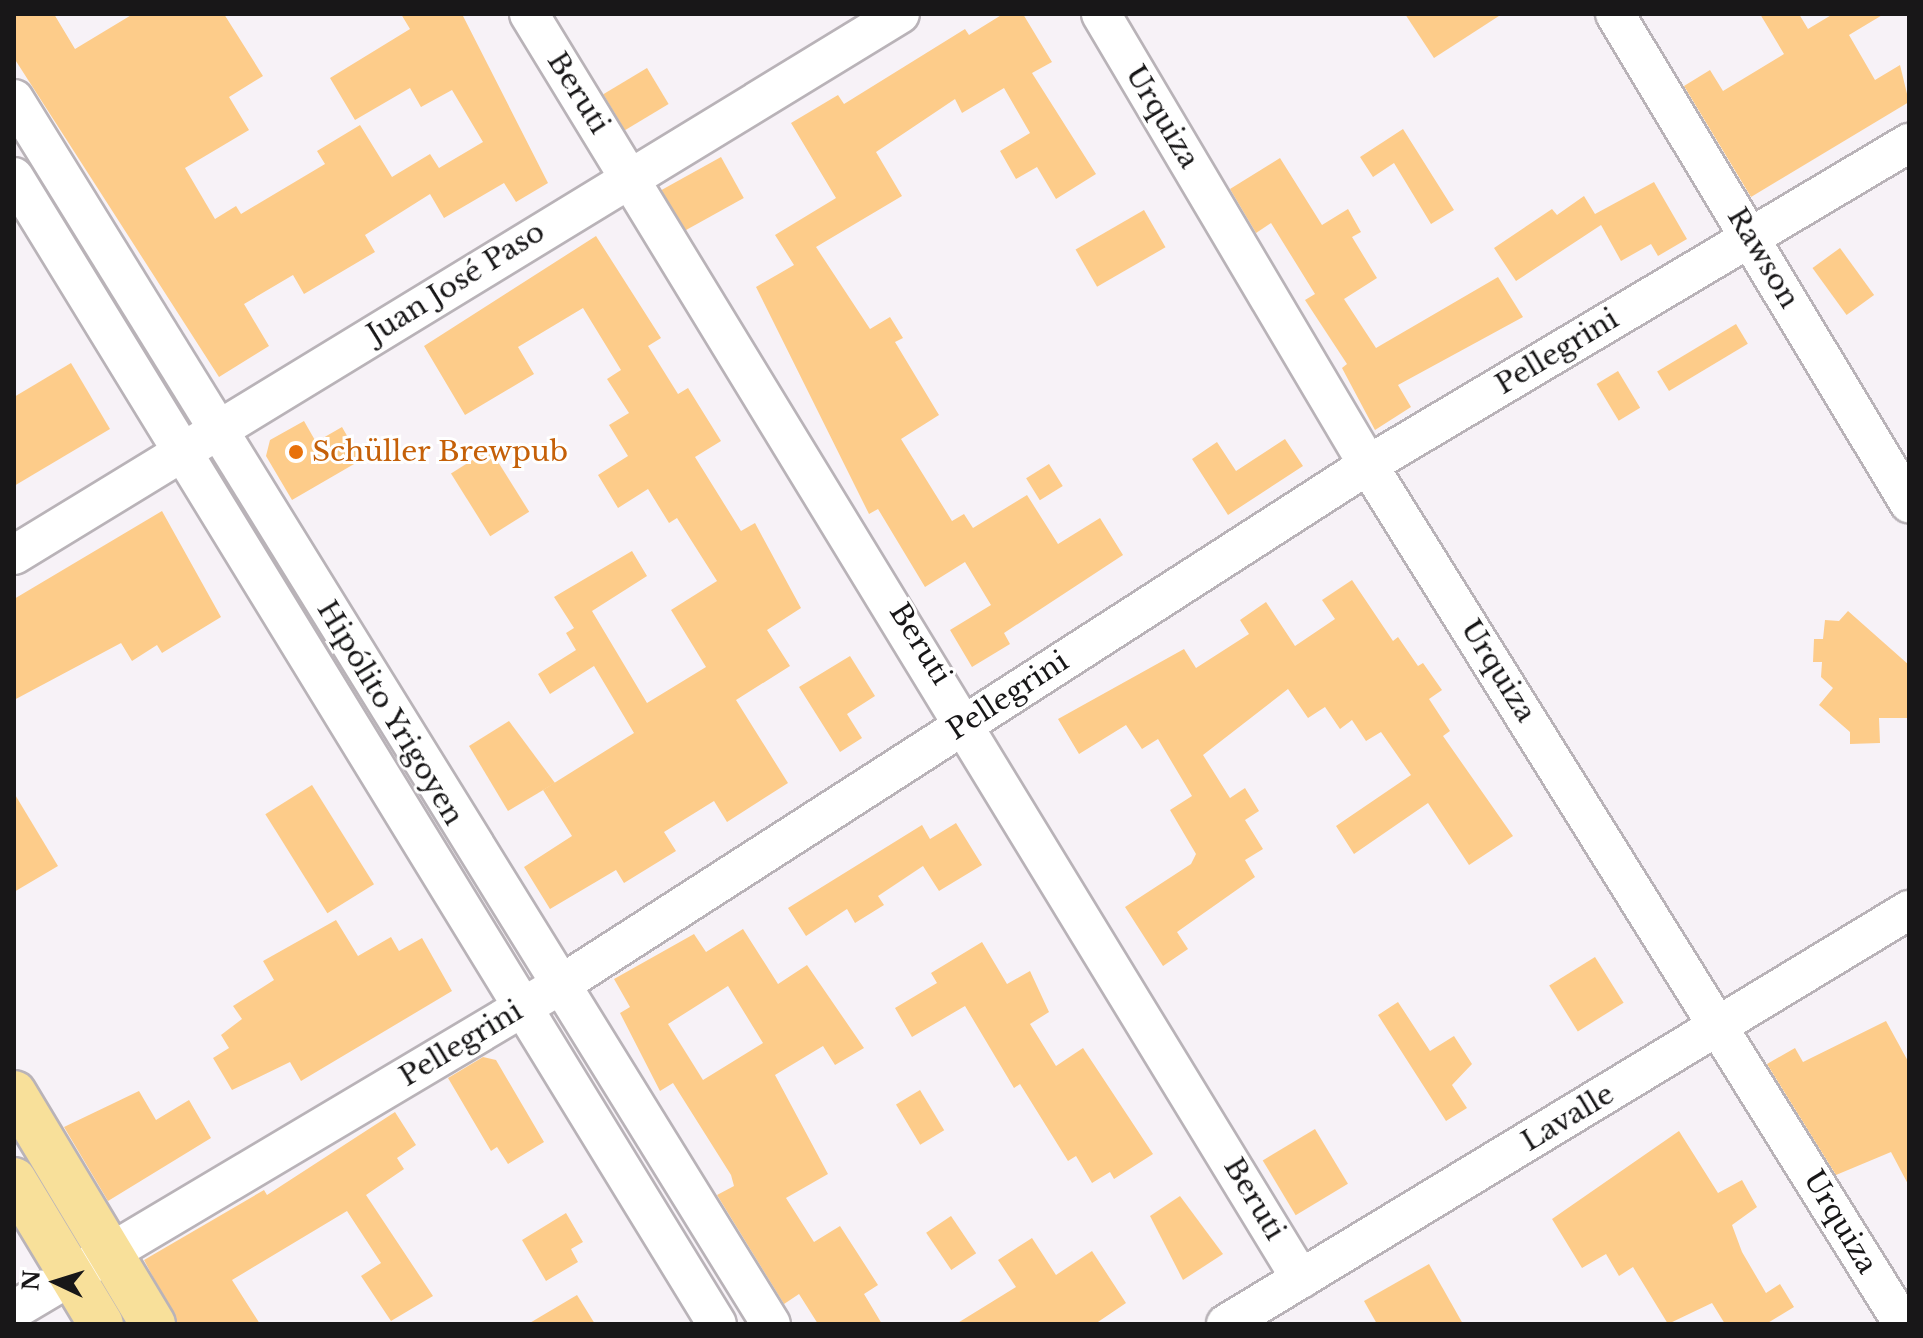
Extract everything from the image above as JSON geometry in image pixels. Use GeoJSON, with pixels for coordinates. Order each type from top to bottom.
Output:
{"type":"FeatureCollection","features":[{"type":"Feature","properties":{"kind":"main road"},"geometry":{"type":"LineString","coordinates":[[14,1093],[153,1324]]}},
{"type":"Feature","properties":{"kind":"main road"},"geometry":{"type":"LineString","coordinates":[[14,1180],[101,1324]]}},
{"type":"Feature","properties":{"kind":"street","name":"Beruti"},"geometry":{"type":"LineString","coordinates":[[529,14],[968,722],[1301,1279]]}},
{"type":"Feature","properties":{"kind":"street","name":"Juan José Paso"},"geometry":{"type":"LineString","coordinates":[[14,555],[630,176],[900,14]]}},
{"type":"Feature","properties":{"kind":"street","name":"Urquiza"},"geometry":{"type":"LineString","coordinates":[[1101,14],[1368,465],[1903,1324]]}},
{"type":"Feature","properties":{"kind":"street","name":"Rawson"},"geometry":{"type":"LineString","coordinates":[[1615,14],[1909,503]]}},
{"type":"Feature","properties":{"kind":"street","name":"Hipólito Yrigoyen"},"geometry":{"type":"LineString","coordinates":[[14,99],[557,987],[771,1324]]}},
{"type":"Feature","properties":{"kind":"street","name":"Pellegrini"},"geometry":{"type":"LineString","coordinates":[[14,1310],[557,987],[1368,465],[1909,143]]}},
{"type":"Feature","properties":{"kind":"street","name":"Hipólito Yrigoyen"},"geometry":{"type":"LineString","coordinates":[[14,177],[717,1324]]}},
{"type":"Feature","properties":{"kind":"street","name":"Lavalle"},"geometry":{"type":"LineString","coordinates":[[1226,1324],[1909,910]]}},
{"type":"Feature","properties":{"kind":"building"},"geometry":{"type":"Polygon","coordinates":[[[14,14],[54,14],[75,49],[133,14],[224,14],[263,76],[229,97],[249,130],[185,168],[215,219],[236,206],[241,214],[325,164],[317,151],[360,125],[392,177],[430,154],[439,168],[483,142],[452,90],[421,107],[410,88],[355,120],[330,78],[410,29],[401,14],[462,14],[548,183],[516,202],[504,183],[444,218],[430,194],[365,235],[375,252],[304,294],[293,275],[244,304],[269,346],[219,377],[14,58],[14,14]]]}},
{"type":"Feature","properties":{"kind":"building"},"geometry":{"type":"Polygon","coordinates":[[[1003,14],[1023,14],[1052,62],[1032,73],[1096,174],[1056,199],[1037,167],[1016,179],[1000,151],[1030,133],[1004,88],[962,113],[955,99],[876,152],[902,196],[816,247],[870,329],[890,317],[903,338],[895,342],[939,415],[901,439],[952,521],[964,514],[973,528],[1027,495],[1058,544],[1100,518],[1123,555],[1004,633],[1010,644],[972,667],[950,630],[991,605],[965,562],[925,587],[878,509],[869,514],[756,287],[794,265],[775,235],[836,198],[791,123],[838,95],[844,104],[965,29],[969,35],[1003,14]]]}},
{"type":"Feature","properties":{"kind":"building"},"geometry":{"type":"Polygon","coordinates":[[[1405,14],[1502,14],[1434,58],[1405,14]]]}},
{"type":"Feature","properties":{"kind":"building"},"geometry":{"type":"Polygon","coordinates":[[[1760,14],[1799,14],[1808,29],[1833,14],[1884,14],[1849,35],[1875,80],[1900,65],[1909,102],[1751,197],[1684,86],[1710,70],[1723,91],[1784,54],[1760,14]]]}},
{"type":"Feature","properties":{"kind":"building"},"geometry":{"type":"Polygon","coordinates":[[[647,68],[669,104],[625,130],[603,94],[647,68]]]}},
{"type":"Feature","properties":{"kind":"building"},"geometry":{"type":"Polygon","coordinates":[[[1403,129],[1454,210],[1431,224],[1394,163],[1373,177],[1360,157],[1403,129]]]}},
{"type":"Feature","properties":{"kind":"building"},"geometry":{"type":"Polygon","coordinates":[[[721,157],[744,198],[684,231],[662,190],[721,157]]]}},
{"type":"Feature","properties":{"kind":"building"},"geometry":{"type":"Polygon","coordinates":[[[1280,158],[1322,225],[1348,209],[1361,232],[1352,237],[1377,278],[1344,299],[1376,348],[1498,277],[1523,317],[1398,385],[1411,407],[1375,430],[1342,368],[1347,364],[1305,300],[1315,294],[1271,223],[1256,233],[1230,189],[1280,158]]]}},
{"type":"Feature","properties":{"kind":"building"},"geometry":{"type":"Polygon","coordinates":[[[1654,182],[1687,239],[1658,256],[1651,244],[1621,261],[1601,225],[1516,281],[1494,248],[1552,209],[1557,215],[1584,196],[1595,214],[1654,182]]]}},
{"type":"Feature","properties":{"kind":"building"},"geometry":{"type":"Polygon","coordinates":[[[1144,210],[1166,247],[1097,287],[1076,250],[1144,210]]]}},
{"type":"Feature","properties":{"kind":"building"},"geometry":{"type":"Polygon","coordinates":[[[596,236],[661,338],[648,346],[678,394],[688,388],[721,441],[695,457],[741,531],[755,523],[801,608],[767,630],[790,666],[736,700],[788,783],[727,822],[714,801],[664,832],[676,851],[624,883],[616,870],[550,909],[524,867],[572,836],[543,790],[634,733],[594,666],[550,694],[538,674],[576,650],[566,633],[574,628],[554,597],[632,551],[647,576],[592,611],[647,703],[706,667],[671,610],[717,581],[677,518],[669,523],[648,489],[618,508],[598,475],[628,456],[609,425],[629,413],[607,379],[621,370],[583,308],[518,347],[534,374],[465,415],[424,346],[596,236]]]}},
{"type":"Feature","properties":{"kind":"building"},"geometry":{"type":"Polygon","coordinates":[[[1840,248],[1874,295],[1847,315],[1812,268],[1840,248]]]}},
{"type":"Feature","properties":{"kind":"building"},"geometry":{"type":"Polygon","coordinates":[[[1736,324],[1748,344],[1669,391],[1657,371],[1736,324]]]}},
{"type":"Feature","properties":{"kind":"building"},"geometry":{"type":"Polygon","coordinates":[[[71,363],[110,429],[14,486],[14,397],[71,363]]]}},
{"type":"Feature","properties":{"kind":"building"},"geometry":{"type":"Polygon","coordinates":[[[1618,371],[1640,408],[1619,421],[1597,384],[1618,371]]]}},
{"type":"Feature","properties":{"kind":"building"},"geometry":{"type":"Polygon","coordinates":[[[304,421],[316,442],[342,427],[361,460],[292,500],[266,456],[270,440],[304,421]]]}},
{"type":"Feature","properties":{"kind":"building"},"geometry":{"type":"Polygon","coordinates":[[[1285,439],[1303,466],[1228,515],[1192,459],[1217,442],[1236,471],[1285,439]]]}},
{"type":"Feature","properties":{"kind":"building"},"geometry":{"type":"Polygon","coordinates":[[[490,449],[529,512],[490,536],[451,473],[490,449]]]}},
{"type":"Feature","properties":{"kind":"building"},"geometry":{"type":"Polygon","coordinates":[[[1049,464],[1063,486],[1040,500],[1026,478],[1049,464]]]}},
{"type":"Feature","properties":{"kind":"building"},"geometry":{"type":"Polygon","coordinates":[[[162,511],[221,617],[162,653],[157,645],[132,661],[121,643],[14,700],[14,599],[162,511]]]}},
{"type":"Feature","properties":{"kind":"building"},"geometry":{"type":"Polygon","coordinates":[[[1352,580],[1393,641],[1398,637],[1418,666],[1423,663],[1442,690],[1429,699],[1450,731],[1443,736],[1513,836],[1469,865],[1428,803],[1354,854],[1336,826],[1411,775],[1381,732],[1366,741],[1352,720],[1340,729],[1325,707],[1308,718],[1288,689],[1203,755],[1230,798],[1245,788],[1259,811],[1245,820],[1263,849],[1245,860],[1255,877],[1177,932],[1188,949],[1163,966],[1125,907],[1191,864],[1196,854],[1170,810],[1192,796],[1158,739],[1142,749],[1126,725],[1079,754],[1058,719],[1184,649],[1196,668],[1249,634],[1240,620],[1266,602],[1295,646],[1335,619],[1322,600],[1352,580]]]}},
{"type":"Feature","properties":{"kind":"building"},"geometry":{"type":"Polygon","coordinates":[[[1848,611],[1909,665],[1909,718],[1879,718],[1880,743],[1850,744],[1850,732],[1819,705],[1833,688],[1821,677],[1822,662],[1813,662],[1814,639],[1823,639],[1825,620],[1839,621],[1848,611]]]}},
{"type":"Feature","properties":{"kind":"building"},"geometry":{"type":"Polygon","coordinates":[[[850,656],[875,696],[847,714],[862,738],[840,752],[799,687],[850,656]]]}},
{"type":"Feature","properties":{"kind":"building"},"geometry":{"type":"Polygon","coordinates":[[[509,721],[555,783],[508,811],[469,746],[509,721]]]}},
{"type":"Feature","properties":{"kind":"building"},"geometry":{"type":"Polygon","coordinates":[[[312,785],[374,884],[327,913],[265,814],[312,785]]]}},
{"type":"Feature","properties":{"kind":"building"},"geometry":{"type":"Polygon","coordinates":[[[14,793],[58,866],[14,892],[14,793]]]}},
{"type":"Feature","properties":{"kind":"building"},"geometry":{"type":"Polygon","coordinates":[[[956,823],[982,865],[939,891],[923,866],[878,896],[884,905],[855,923],[847,909],[806,936],[788,908],[922,825],[930,839],[956,823]]]}},
{"type":"Feature","properties":{"kind":"building"},"geometry":{"type":"Polygon","coordinates":[[[336,920],[358,956],[391,937],[399,951],[422,938],[452,991],[301,1081],[290,1062],[232,1090],[213,1058],[229,1048],[221,1035],[242,1019],[233,1006],[274,980],[263,961],[336,920]]]}},
{"type":"Feature","properties":{"kind":"building"},"geometry":{"type":"Polygon","coordinates":[[[743,929],[778,984],[807,965],[864,1048],[835,1065],[823,1046],[775,1075],[828,1174],[786,1198],[814,1242],[840,1226],[878,1285],[864,1294],[882,1324],[818,1324],[799,1294],[784,1304],[717,1195],[734,1186],[731,1175],[673,1083],[660,1091],[620,1013],[630,1007],[614,979],[694,934],[706,952],[743,929]],[[728,986],[668,1024],[703,1080],[763,1043],[728,986]]]}},
{"type":"Feature","properties":{"kind":"building"},"geometry":{"type":"Polygon","coordinates":[[[982,942],[1007,984],[1030,971],[1049,1012],[1030,1024],[1056,1066],[1083,1048],[1153,1154],[1114,1179],[1110,1172],[1092,1183],[1076,1156],[1068,1161],[1020,1084],[1014,1088],[965,1006],[912,1037],[895,1008],[937,983],[931,973],[982,942]]]}},
{"type":"Feature","properties":{"kind":"building"},"geometry":{"type":"Polygon","coordinates":[[[1595,957],[1624,1003],[1578,1031],[1549,986],[1595,957]]]}},
{"type":"Feature","properties":{"kind":"building"},"geometry":{"type":"Polygon","coordinates":[[[1398,1002],[1430,1051],[1454,1036],[1472,1064],[1452,1085],[1467,1108],[1446,1121],[1378,1015],[1398,1002]]]}},
{"type":"Feature","properties":{"kind":"building"},"geometry":{"type":"Polygon","coordinates":[[[1886,1021],[1909,1063],[1909,1186],[1891,1152],[1836,1175],[1767,1064],[1795,1048],[1803,1062],[1886,1021]]]}},
{"type":"Feature","properties":{"kind":"building"},"geometry":{"type":"Polygon","coordinates":[[[483,1057],[496,1060],[544,1142],[508,1164],[497,1147],[491,1151],[448,1078],[483,1057]]]}},
{"type":"Feature","properties":{"kind":"building"},"geometry":{"type":"Polygon","coordinates":[[[920,1090],[944,1130],[920,1145],[896,1104],[920,1090]]]}},
{"type":"Feature","properties":{"kind":"building"},"geometry":{"type":"Polygon","coordinates":[[[139,1091],[156,1120],[189,1100],[211,1138],[108,1201],[64,1127],[139,1091]]]}},
{"type":"Feature","properties":{"kind":"building"},"geometry":{"type":"Polygon","coordinates":[[[395,1112],[416,1145],[397,1158],[404,1169],[366,1195],[433,1296],[391,1321],[361,1276],[381,1263],[347,1211],[232,1280],[260,1324],[178,1324],[144,1260],[264,1190],[267,1195],[395,1112]]]}},
{"type":"Feature","properties":{"kind":"building"},"geometry":{"type":"Polygon","coordinates":[[[1315,1129],[1348,1184],[1296,1215],[1263,1160],[1315,1129]]]}},
{"type":"Feature","properties":{"kind":"building"},"geometry":{"type":"Polygon","coordinates":[[[1679,1131],[1718,1193],[1742,1180],[1757,1207],[1732,1225],[1742,1252],[1766,1293],[1780,1284],[1794,1307],[1766,1324],[1725,1324],[1712,1303],[1668,1324],[1633,1267],[1619,1276],[1606,1254],[1582,1268],[1552,1219],[1679,1131]]]}},
{"type":"Feature","properties":{"kind":"building"},"geometry":{"type":"Polygon","coordinates":[[[1180,1196],[1223,1254],[1183,1280],[1150,1216],[1180,1196]]]}},
{"type":"Feature","properties":{"kind":"building"},"geometry":{"type":"Polygon","coordinates":[[[566,1213],[583,1242],[571,1249],[578,1262],[546,1281],[522,1240],[566,1213]]]}},
{"type":"Feature","properties":{"kind":"building"},"geometry":{"type":"Polygon","coordinates":[[[951,1216],[976,1253],[951,1270],[926,1233],[951,1216]]]}},
{"type":"Feature","properties":{"kind":"building"},"geometry":{"type":"Polygon","coordinates":[[[1032,1238],[1056,1275],[1092,1251],[1126,1303],[1095,1324],[956,1324],[1016,1287],[998,1260],[1032,1238]]]}},
{"type":"Feature","properties":{"kind":"building"},"geometry":{"type":"Polygon","coordinates":[[[1429,1264],[1463,1324],[1377,1324],[1364,1301],[1429,1264]]]}},
{"type":"Feature","properties":{"kind":"building"},"geometry":{"type":"Polygon","coordinates":[[[577,1295],[595,1324],[528,1324],[577,1295]]]}},
{"type":"Feature","properties":{"kind":"place","name":"Schüller Brewpub"},"geometry":{"type":"Point","coordinates":[296,452]}}]}
